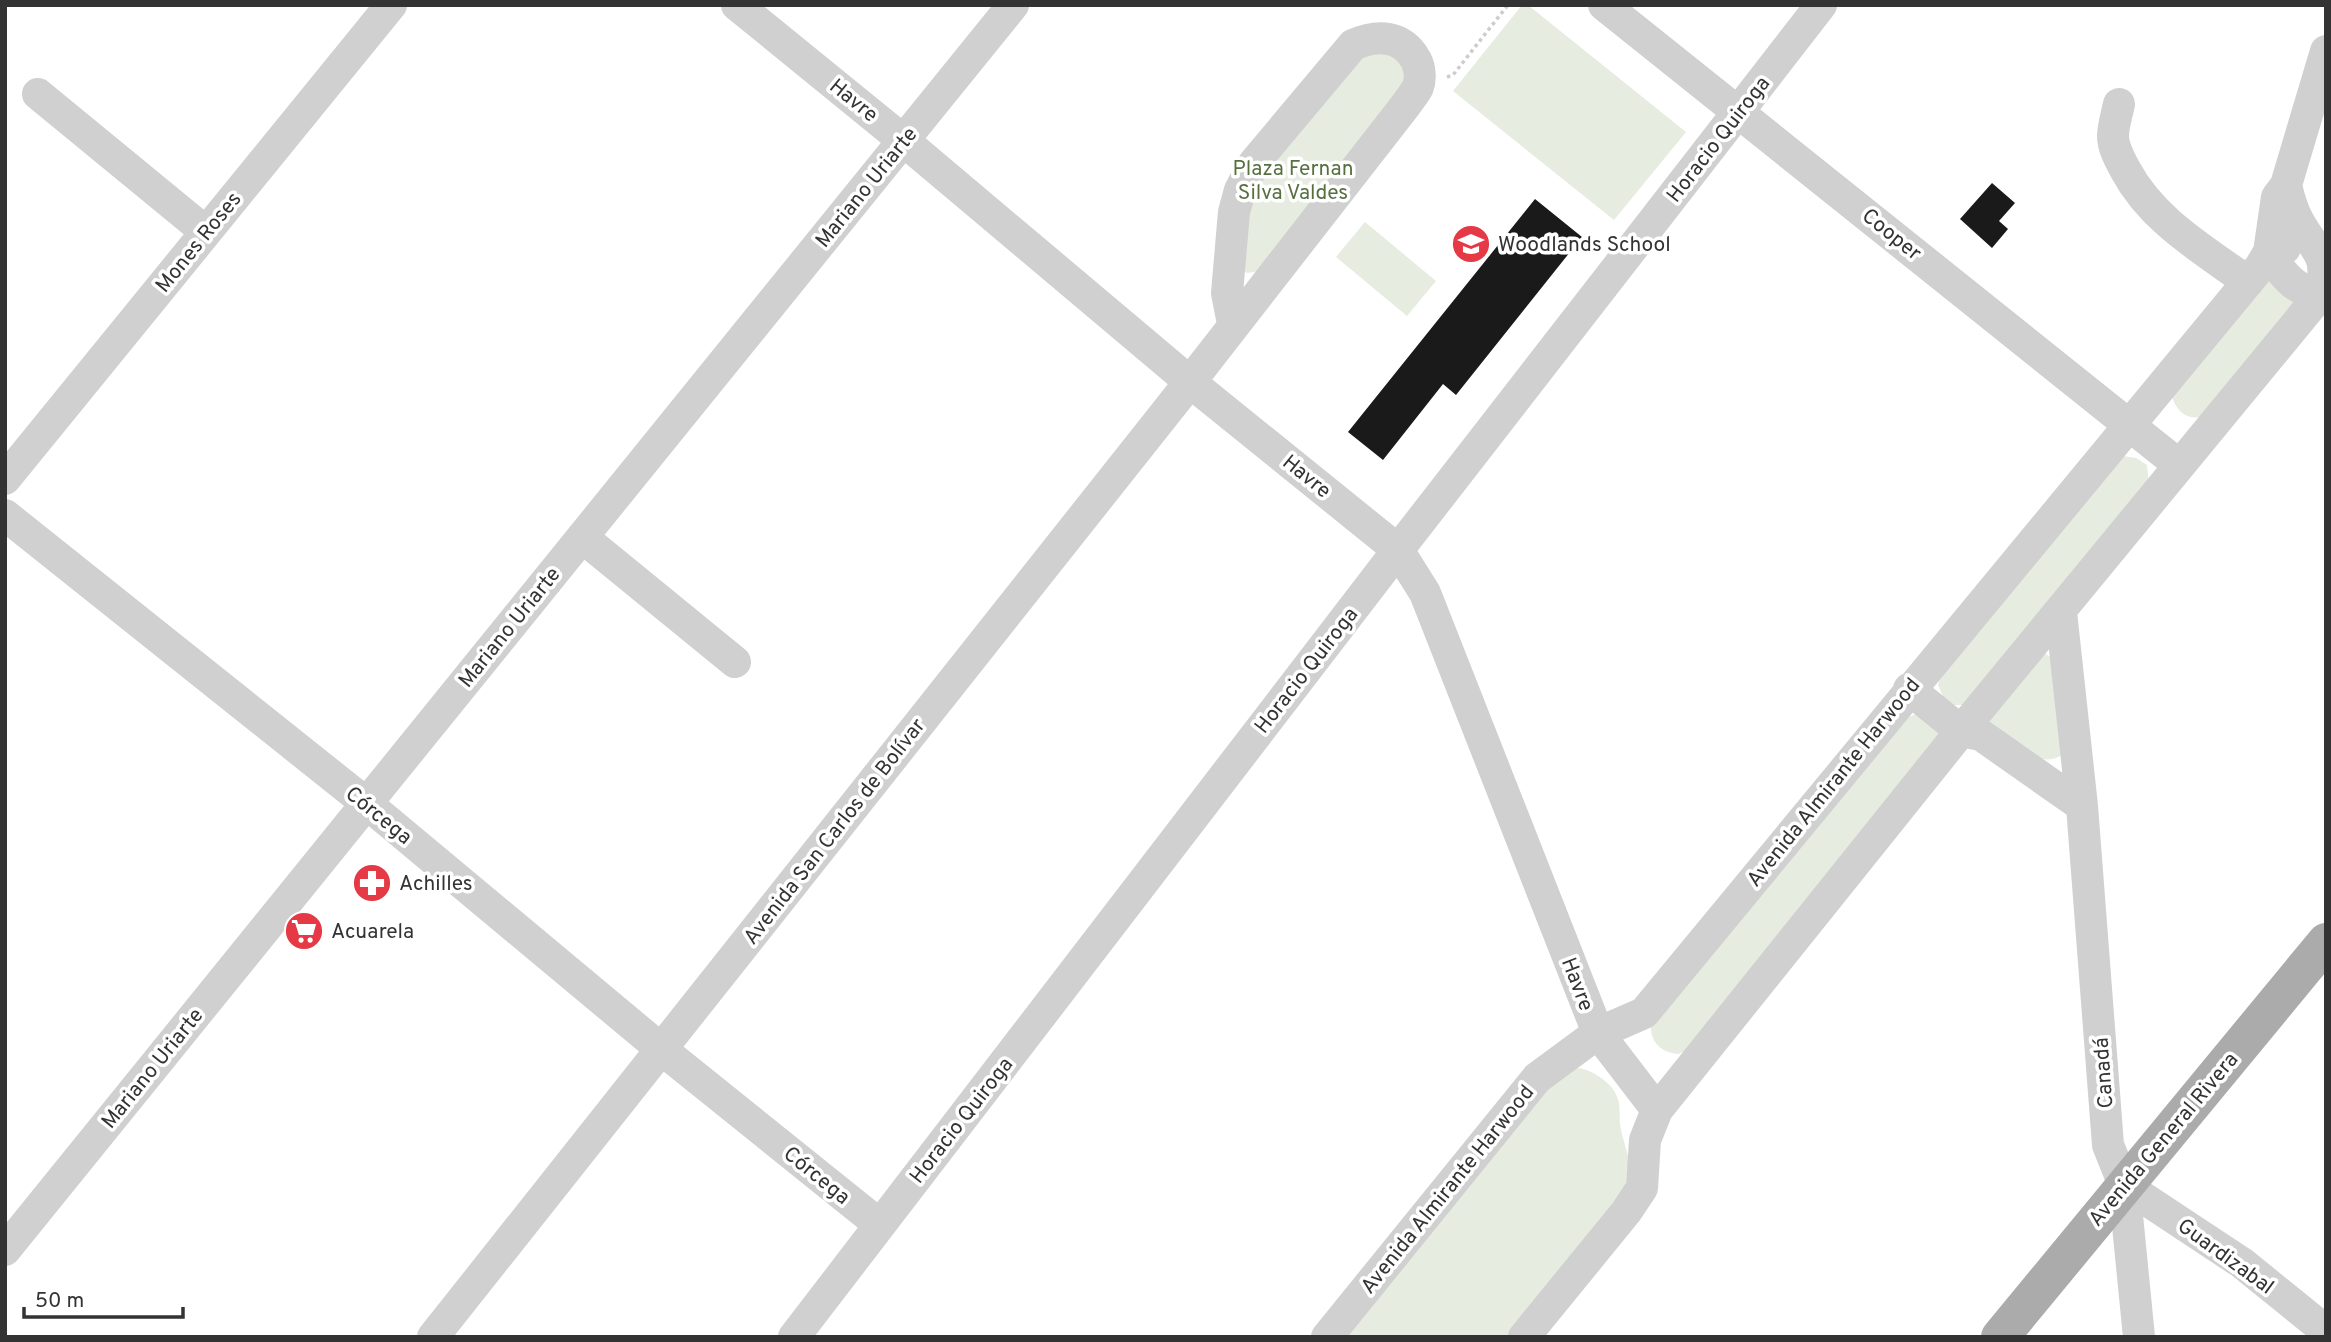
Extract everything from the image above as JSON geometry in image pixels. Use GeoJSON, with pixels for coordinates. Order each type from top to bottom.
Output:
{"type":"FeatureCollection","features":[{"type":"Feature","properties":{"kind":"main road","name":"Avenida General Rivera"},"geometry":{"type":"LineString","coordinates":[[2000,1337],[2326,942]]}},
{"type":"Feature","properties":{"kind":"street","name":"Mones Roses"},"geometry":{"type":"LineString","coordinates":[[5,479],[391,5]]}},
{"type":"Feature","properties":{"kind":"street","name":"Havre"},"geometry":{"type":"LineString","coordinates":[[737,5],[904,141],[1190,382],[1398,550],[1425,593],[1598,1033],[1657,1111]]}},
{"type":"Feature","properties":{"kind":"street","name":"Mariano Uriarte"},"geometry":{"type":"LineString","coordinates":[[6,1247],[1013,5]]}},
{"type":"Feature","properties":{"kind":"street","name":"Cooper"},"geometry":{"type":"LineString","coordinates":[[1604,5],[2179,465]]}},
{"type":"Feature","properties":{"kind":"street","name":"Horacio Quiroga"},"geometry":{"type":"LineString","coordinates":[[794,1337],[1398,550],[1821,5]]}},
{"type":"Feature","properties":{"kind":"street","name":"Avenida San Carlos de Bolívar"},"geometry":{"type":"LineString","coordinates":[[433,1337],[1190,382],[1418,86],[1419,67],[1411,52],[1400,41],[1386,38],[1368,39],[1353,45],[1254,163],[1240,190],[1234,212],[1227,293],[1233,324]]}},
{"type":"Feature","properties":{"kind":"street","name":"Avenida Almirante Harwood"},"geometry":{"type":"LineString","coordinates":[[1327,1337],[1537,1078],[1598,1033],[1644,1013],[2248,282],[2269,252],[2277,197],[2286,185],[2326,51]]}},
{"type":"Feature","properties":{"kind":"street"},"geometry":{"type":"LineString","coordinates":[[38,94],[206,232]]}},
{"type":"Feature","properties":{"kind":"street"},"geometry":{"type":"LineString","coordinates":[[2119,104],[2113,135],[2118,156],[2134,187],[2155,212],[2177,231],[2248,282]]}},
{"type":"Feature","properties":{"kind":"street"},"geometry":{"type":"LineString","coordinates":[[1524,1337],[1626,1212],[1642,1188],[1645,1140],[1657,1111],[1961,731],[2323,294],[2325,275],[2322,253],[2300,224],[2286,185]]}},
{"type":"Feature","properties":{"kind":"street"},"geometry":{"type":"LineString","coordinates":[[2322,253],[2305,246],[2291,246],[2269,252],[2292,282],[2303,290],[2323,294]]}},
{"type":"Feature","properties":{"kind":"street","name":"Córcega"},"geometry":{"type":"LineString","coordinates":[[5,515],[366,803],[661,1049],[880,1225]]}},
{"type":"Feature","properties":{"kind":"street"},"geometry":{"type":"LineString","coordinates":[[582,537],[735,663]]}},
{"type":"Feature","properties":{"kind":"street","name":"Canadá"},"geometry":{"type":"LineString","coordinates":[[2061,612],[2082,806],[2108,1145],[2124,1185],[2139,1337]]}},
{"type":"Feature","properties":{"kind":"street"},"geometry":{"type":"LineString","coordinates":[[1909,689],[1961,731],[1981,735],[2082,806]]}},
{"type":"Feature","properties":{"kind":"street","name":"Guardizabal"},"geometry":{"type":"LineString","coordinates":[[2124,1185],[2242,1263],[2326,1331]]}},
{"type":"Feature","properties":{"kind":"path"},"geometry":{"type":"LineString","coordinates":[[1453,75],[1508,5]]}},
{"type":"Feature","properties":{"kind":"green space"},"geometry":{"type":"Polygon","coordinates":[[[1522,5],[1528,5],[1686,132],[1614,220],[1453,91],[1522,5]]]}},
{"type":"Feature","properties":{"kind":"green space","name":"Plaza Fernan Silva Valdes"},"geometry":{"type":"Polygon","coordinates":[[[1380,40],[1411,74],[1261,271],[1247,273],[1241,268],[1244,202],[1295,128],[1380,40]]]}},
{"type":"Feature","properties":{"kind":"green space"},"geometry":{"type":"Polygon","coordinates":[[[1365,222],[1436,281],[1407,316],[1336,257],[1365,222]]]}},
{"type":"Feature","properties":{"kind":"green space"},"geometry":{"type":"Polygon","coordinates":[[[2269,274],[2299,296],[2201,417],[2185,415],[2177,408],[2171,392],[2269,274]]]}},
{"type":"Feature","properties":{"kind":"green space"},"geometry":{"type":"Polygon","coordinates":[[[2123,456],[2136,458],[2147,465],[2149,485],[1963,705],[1954,705],[1943,697],[1938,685],[1942,672],[2123,456]]]}},
{"type":"Feature","properties":{"kind":"green space"},"geometry":{"type":"Polygon","coordinates":[[[2042,652],[2054,659],[2062,755],[2052,759],[2032,757],[1985,726],[2042,652]]]}},
{"type":"Feature","properties":{"kind":"green space"},"geometry":{"type":"Polygon","coordinates":[[[1918,713],[1941,735],[1688,1049],[1679,1054],[1667,1052],[1658,1046],[1651,1025],[1909,717],[1918,713]]]}},
{"type":"Feature","properties":{"kind":"green space"},"geometry":{"type":"Polygon","coordinates":[[[1579,1068],[1604,1080],[1617,1096],[1630,1169],[1627,1185],[1624,1195],[1507,1337],[1339,1337],[1535,1096],[1571,1069],[1579,1068]]]}},
{"type":"Feature","properties":{"kind":"building"},"geometry":{"type":"Polygon","coordinates":[[[1992,183],[2015,203],[1999,221],[2008,229],[1992,248],[1960,219],[1992,183]]]}},
{"type":"Feature","properties":{"kind":"building"},"geometry":{"type":"Polygon","coordinates":[[[1535,199],[1582,237],[1456,395],[1443,384],[1383,460],[1348,432],[1535,199]]]}},
{"type":"Feature","properties":{"kind":"place","name":"Woodlands School"},"geometry":{"type":"Point","coordinates":[1471,244]}},
{"type":"Feature","properties":{"kind":"place","name":"Achilles"},"geometry":{"type":"Point","coordinates":[372,883]}},
{"type":"Feature","properties":{"kind":"place","name":"Acuarela"},"geometry":{"type":"Point","coordinates":[304,931]}}]}
